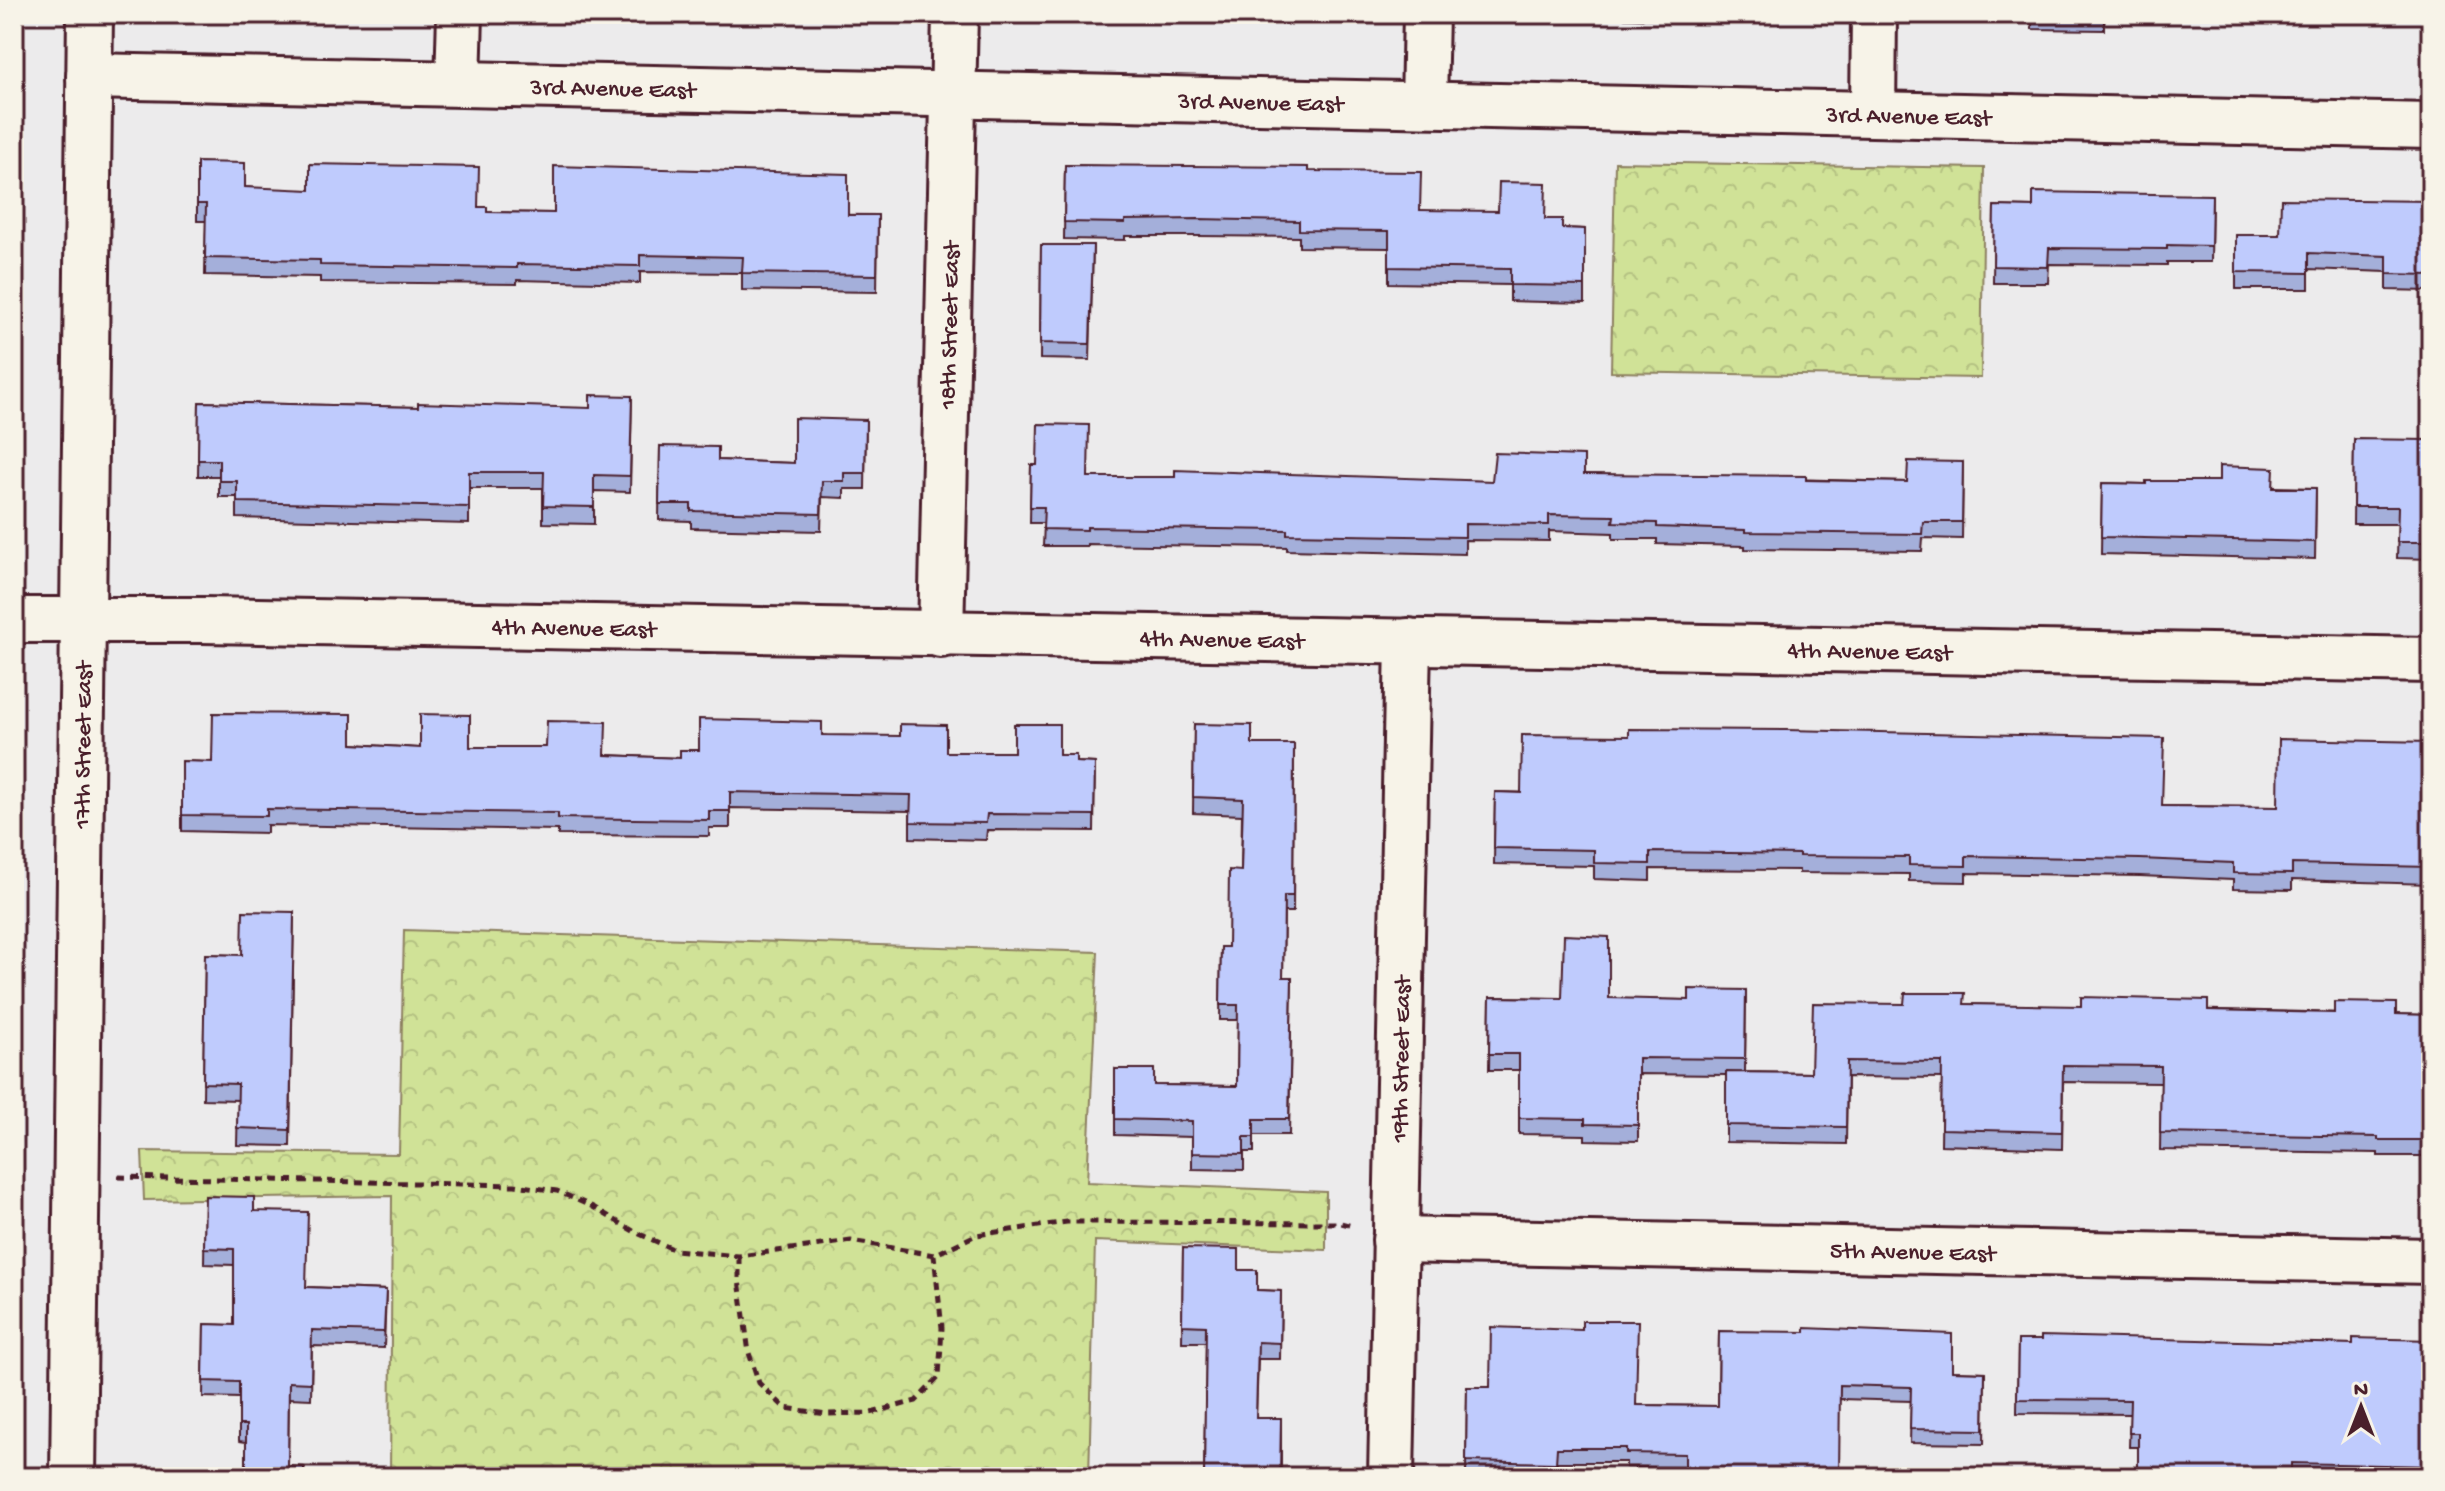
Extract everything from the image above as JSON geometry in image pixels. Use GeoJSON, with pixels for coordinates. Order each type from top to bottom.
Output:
{"type":"FeatureCollection","features":[{"type":"Feature","properties":{"kind":"street","name":"17th Street East"},"geometry":{"type":"LineString","coordinates":[[73,1477],[90,14]]}},
{"type":"Feature","properties":{"kind":"street"},"geometry":{"type":"LineString","coordinates":[[458,83],[460,14]]}},
{"type":"Feature","properties":{"kind":"street","name":"18th Street East"},"geometry":{"type":"LineString","coordinates":[[941,635],[955,14]]}},
{"type":"Feature","properties":{"kind":"street"},"geometry":{"type":"LineString","coordinates":[[1424,103],[1426,14]]}},
{"type":"Feature","properties":{"kind":"street"},"geometry":{"type":"LineString","coordinates":[[1873,113],[1874,14]]}},
{"type":"Feature","properties":{"kind":"street","name":"3rd Avenue East"},"geometry":{"type":"LineString","coordinates":[[89,76],[2431,126]]}},
{"type":"Feature","properties":{"kind":"street","name":"4th Avenue East"},"geometry":{"type":"LineString","coordinates":[[14,620],[2431,660]]}},
{"type":"Feature","properties":{"kind":"street","name":"19th Street East"},"geometry":{"type":"LineString","coordinates":[[1391,1477],[1408,641]]}},
{"type":"Feature","properties":{"kind":"street","name":"5th Avenue East"},"geometry":{"type":"LineString","coordinates":[[1395,1240],[2431,1261]]}},
{"type":"Feature","properties":{"kind":"path"},"geometry":{"type":"LineString","coordinates":[[77,1177],[515,1185],[557,1191],[675,1250],[739,1256],[851,1241],[934,1255],[976,1235],[1067,1222],[1341,1223],[1395,1240]]}},
{"type":"Feature","properties":{"kind":"path"},"geometry":{"type":"LineString","coordinates":[[739,1256],[739,1280],[749,1353],[759,1383],[785,1408],[826,1414],[871,1413],[916,1401],[939,1377],[942,1328],[934,1255]]}},
{"type":"Feature","properties":{"kind":"green space"},"geometry":{"type":"Polygon","coordinates":[[[1615,162],[1984,168],[1981,378],[1611,372],[1615,162]]]}},
{"type":"Feature","properties":{"kind":"green space"},"geometry":{"type":"Polygon","coordinates":[[[404,930],[1098,952],[1087,1182],[1326,1192],[1326,1250],[1095,1241],[1089,1477],[390,1477],[392,1196],[144,1200],[142,1151],[399,1154],[404,930]]]}},
{"type":"Feature","properties":{"kind":"building"},"geometry":{"type":"Polygon","coordinates":[[[197,162],[245,163],[245,187],[310,190],[310,164],[479,167],[478,207],[487,207],[487,212],[554,213],[554,166],[848,174],[848,215],[878,215],[877,275],[742,273],[743,257],[640,255],[640,266],[517,264],[517,268],[320,265],[320,260],[205,258],[206,204],[197,204],[197,162]]]}},
{"type":"Feature","properties":{"kind":"building"},"geometry":{"type":"Polygon","coordinates":[[[1065,165],[1308,167],[1308,171],[1421,172],[1420,210],[1498,211],[1499,182],[1546,183],[1545,219],[1562,219],[1562,228],[1585,229],[1585,286],[1510,285],[1510,269],[1389,267],[1389,231],[1299,230],[1299,221],[1198,219],[1064,222],[1065,165]]]}},
{"type":"Feature","properties":{"kind":"building"},"geometry":{"type":"Polygon","coordinates":[[[2033,192],[2212,195],[2211,246],[2167,245],[2167,249],[2049,248],[2048,267],[1993,266],[1994,206],[2033,207],[2033,192]]]}},
{"type":"Feature","properties":{"kind":"building"},"geometry":{"type":"Polygon","coordinates":[[[2281,199],[2431,201],[2431,275],[2387,274],[2387,256],[2309,253],[2309,273],[2236,272],[2236,235],[2280,235],[2281,199]]]}},
{"type":"Feature","properties":{"kind":"building"},"geometry":{"type":"Polygon","coordinates":[[[1041,245],[1093,245],[1090,344],[1040,343],[1041,245]]]}},
{"type":"Feature","properties":{"kind":"building"},"geometry":{"type":"Polygon","coordinates":[[[590,395],[632,396],[630,476],[594,475],[594,507],[543,506],[544,472],[469,472],[469,507],[237,502],[237,481],[219,481],[219,460],[198,460],[199,402],[590,408],[590,395]]]}},
{"type":"Feature","properties":{"kind":"building"},"geometry":{"type":"Polygon","coordinates":[[[794,418],[866,420],[865,473],[844,473],[844,481],[822,481],[821,514],[691,511],[691,504],[659,504],[660,446],[718,447],[718,460],[794,463],[794,418]]]}},
{"type":"Feature","properties":{"kind":"building"},"geometry":{"type":"Polygon","coordinates":[[[1038,424],[1089,425],[1088,477],[1175,477],[1175,470],[1492,481],[1495,453],[1584,456],[1584,474],[1806,476],[1806,480],[1907,482],[1908,461],[1963,462],[1962,522],[1923,522],[1922,534],[1745,532],[1613,522],[1614,516],[1549,515],[1549,525],[1465,524],[1465,537],[1287,534],[1287,530],[1043,529],[1044,507],[1030,507],[1031,465],[1037,465],[1038,424]]]}},
{"type":"Feature","properties":{"kind":"building"},"geometry":{"type":"Polygon","coordinates":[[[2354,439],[2428,440],[2431,542],[2397,542],[2398,507],[2353,507],[2354,439]]]}},
{"type":"Feature","properties":{"kind":"building"},"geometry":{"type":"Polygon","coordinates":[[[2219,466],[2274,468],[2273,488],[2316,488],[2315,542],[2101,537],[2102,483],[2219,481],[2219,466]]]}},
{"type":"Feature","properties":{"kind":"building"},"geometry":{"type":"Polygon","coordinates":[[[213,713],[352,714],[352,744],[420,748],[420,714],[470,715],[470,747],[546,747],[547,721],[606,722],[605,755],[680,758],[680,750],[699,750],[699,719],[822,722],[822,735],[900,736],[900,724],[946,725],[946,752],[1014,752],[1014,724],[1059,724],[1059,755],[1076,755],[1076,762],[1095,763],[1094,815],[987,814],[986,823],[910,822],[911,795],[730,792],[730,811],[709,811],[709,820],[558,818],[558,813],[267,809],[267,816],[182,815],[182,761],[212,762],[213,713]]]}},
{"type":"Feature","properties":{"kind":"building"},"geometry":{"type":"Polygon","coordinates":[[[1194,724],[1252,725],[1252,744],[1294,744],[1293,896],[1284,896],[1283,977],[1292,977],[1289,1119],[1254,1119],[1254,1137],[1244,1137],[1244,1154],[1192,1153],[1192,1121],[1115,1119],[1115,1069],[1154,1069],[1154,1085],[1237,1086],[1238,1005],[1220,1005],[1221,947],[1228,947],[1229,870],[1241,871],[1243,799],[1193,797],[1194,724]]]}},
{"type":"Feature","properties":{"kind":"building"},"geometry":{"type":"Polygon","coordinates":[[[1629,729],[2164,738],[2162,806],[2278,807],[2279,739],[2431,742],[2431,867],[2292,864],[2292,874],[2233,873],[2233,863],[2140,859],[1966,856],[1966,866],[1909,865],[1909,857],[1650,852],[1650,864],[1594,863],[1594,850],[1494,848],[1495,792],[1521,793],[1522,735],[1629,736],[1629,729]]]}},
{"type":"Feature","properties":{"kind":"building"},"geometry":{"type":"Polygon","coordinates":[[[243,911],[294,912],[290,1130],[237,1128],[238,1084],[203,1083],[205,954],[242,955],[243,911]]]}},
{"type":"Feature","properties":{"kind":"building"},"geometry":{"type":"Polygon","coordinates":[[[1564,935],[1609,937],[1609,998],[1689,1000],[1689,989],[1746,990],[1745,1059],[1638,1058],[1638,1125],[1585,1124],[1585,1119],[1519,1118],[1519,1054],[1489,1054],[1490,997],[1562,998],[1564,935]]]}},
{"type":"Feature","properties":{"kind":"building"},"geometry":{"type":"Polygon","coordinates":[[[1905,993],[1965,993],[1964,1004],[2081,1006],[2081,997],[2208,1000],[2208,1010],[2334,1013],[2334,1002],[2396,1003],[2396,1014],[2431,1015],[2431,1140],[2160,1133],[2161,1066],[2063,1065],[2062,1132],[1941,1129],[1942,1062],[1847,1061],[1846,1127],[1726,1125],[1726,1072],[1811,1073],[1813,1003],[1904,1004],[1905,993]]]}},
{"type":"Feature","properties":{"kind":"building"},"geometry":{"type":"Polygon","coordinates":[[[205,1196],[254,1197],[254,1211],[308,1212],[306,1287],[386,1290],[384,1332],[312,1330],[311,1383],[289,1382],[288,1466],[304,1467],[304,1477],[246,1477],[246,1425],[239,1425],[239,1382],[203,1381],[204,1324],[234,1325],[234,1249],[204,1248],[205,1196]]]}},
{"type":"Feature","properties":{"kind":"building"},"geometry":{"type":"Polygon","coordinates":[[[1183,1248],[1239,1249],[1239,1270],[1257,1270],[1257,1290],[1281,1291],[1280,1343],[1258,1342],[1256,1418],[1281,1418],[1280,1475],[1204,1477],[1206,1326],[1182,1325],[1183,1248]]]}},
{"type":"Feature","properties":{"kind":"building"},"geometry":{"type":"Polygon","coordinates":[[[1582,1321],[1638,1321],[1636,1405],[1718,1406],[1719,1331],[1805,1332],[1805,1328],[1952,1334],[1952,1371],[1985,1372],[1984,1430],[1910,1429],[1911,1387],[1840,1385],[1839,1477],[1685,1477],[1685,1454],[1626,1453],[1626,1448],[1557,1448],[1556,1463],[1466,1461],[1467,1387],[1490,1387],[1491,1327],[1582,1330],[1582,1321]]]}},
{"type":"Feature","properties":{"kind":"building"},"geometry":{"type":"Polygon","coordinates":[[[2041,1336],[2353,1344],[2353,1338],[2431,1340],[2431,1466],[2291,1463],[2291,1477],[2138,1477],[2138,1433],[2129,1433],[2130,1400],[2017,1399],[2018,1340],[2041,1340],[2041,1336]]]}}]}
